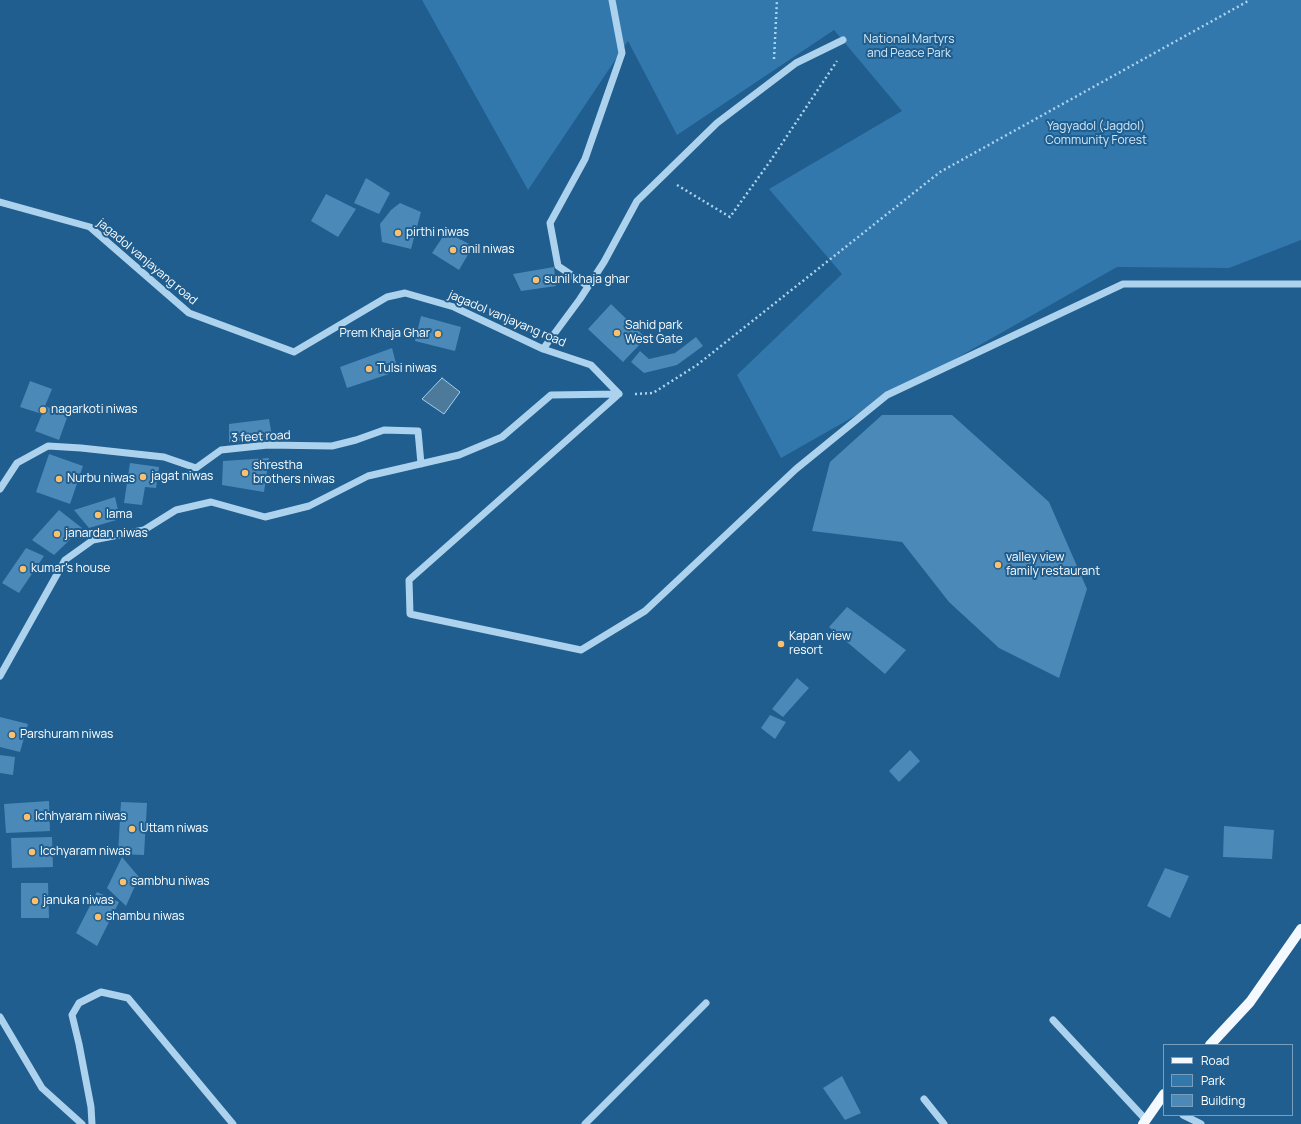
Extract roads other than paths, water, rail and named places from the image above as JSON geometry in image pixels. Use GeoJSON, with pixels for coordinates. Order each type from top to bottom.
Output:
{"type":"FeatureCollection","features":[{"type":"Feature","properties":{"kind":"main road"},"geometry":{"type":"LineString","coordinates":[[1211,1044],[1250,1002],[1301,929]]}},
{"type":"Feature","properties":{"kind":"main road"},"geometry":{"type":"LineString","coordinates":[[1144,1122],[1163,1097]]}},
{"type":"Feature","properties":{"kind":"street"},"geometry":{"type":"LineString","coordinates":[[588,286],[558,266],[550,222],[585,159],[622,53],[612,0]]}},
{"type":"Feature","properties":{"kind":"street"},"geometry":{"type":"LineString","coordinates":[[543,349],[604,262],[637,201],[717,123],[796,63],[843,40]]}},
{"type":"Feature","properties":{"kind":"street","name":"jagadol vanjayang road"},"geometry":{"type":"LineString","coordinates":[[0,202],[90,227],[189,313],[294,352],[387,297],[405,293],[454,307],[543,349],[591,365],[618,394]]}},
{"type":"Feature","properties":{"kind":"street"},"geometry":{"type":"LineString","coordinates":[[618,394],[409,580],[410,614],[581,650],[645,612],[796,469],[888,395],[1123,284],[1301,284]]}},
{"type":"Feature","properties":{"kind":"street"},"geometry":{"type":"LineString","coordinates":[[0,676],[65,560],[93,540],[144,530],[176,510],[212,502],[264,517],[309,506],[368,476],[459,456],[502,437],[551,395],[618,394]]}},
{"type":"Feature","properties":{"kind":"street","name":"3 feet road"},"geometry":{"type":"LineString","coordinates":[[0,490],[18,463],[48,446],[164,457],[196,468],[222,450],[268,445],[332,446],[356,440],[384,430],[418,431],[421,464]]}},
{"type":"Feature","properties":{"kind":"street"},"geometry":{"type":"LineString","coordinates":[[92,1124],[91,1107],[72,1015],[79,1003],[101,992],[128,998],[233,1124]]}},
{"type":"Feature","properties":{"kind":"street"},"geometry":{"type":"LineString","coordinates":[[585,1124],[706,1003]]}},
{"type":"Feature","properties":{"kind":"street"},"geometry":{"type":"LineString","coordinates":[[0,1017],[42,1088],[82,1124]]}},
{"type":"Feature","properties":{"kind":"street"},"geometry":{"type":"LineString","coordinates":[[1053,1020],[1144,1122]]}},
{"type":"Feature","properties":{"kind":"street"},"geometry":{"type":"LineString","coordinates":[[924,1100],[944,1124]]}},
{"type":"Feature","properties":{"kind":"street"},"geometry":{"type":"LineString","coordinates":[[1185,1116],[1201,1124]]}},
{"type":"Feature","properties":{"kind":"place","name":"pirthi niwas"},"geometry":{"type":"Point","coordinates":[398,233]}},
{"type":"Feature","properties":{"kind":"place","name":"anil niwas"},"geometry":{"type":"Point","coordinates":[453,250]}},
{"type":"Feature","properties":{"kind":"place","name":"sunil khaja ghar"},"geometry":{"type":"Point","coordinates":[536,280]}},
{"type":"Feature","properties":{"kind":"place","name":"Sahid park West Gate"},"geometry":{"type":"Point","coordinates":[617,333]}},
{"type":"Feature","properties":{"kind":"place","name":"Prem Khaja Ghar"},"geometry":{"type":"Point","coordinates":[438,334]}},
{"type":"Feature","properties":{"kind":"place","name":"Tulsi niwas"},"geometry":{"type":"Point","coordinates":[369,369]}},
{"type":"Feature","properties":{"kind":"place","name":"nagarkoti niwas"},"geometry":{"type":"Point","coordinates":[43,410]}},
{"type":"Feature","properties":{"kind":"place","name":"shrestha brothers niwas"},"geometry":{"type":"Point","coordinates":[245,473]}},
{"type":"Feature","properties":{"kind":"place","name":"jagat niwas"},"geometry":{"type":"Point","coordinates":[143,477]}},
{"type":"Feature","properties":{"kind":"place","name":"Nurbu niwas"},"geometry":{"type":"Point","coordinates":[59,479]}},
{"type":"Feature","properties":{"kind":"place","name":"lama"},"geometry":{"type":"Point","coordinates":[98,515]}},
{"type":"Feature","properties":{"kind":"place","name":"janardan niwas"},"geometry":{"type":"Point","coordinates":[57,534]}},
{"type":"Feature","properties":{"kind":"place","name":"valley view family restaurant"},"geometry":{"type":"Point","coordinates":[998,565]}},
{"type":"Feature","properties":{"kind":"place","name":"kumar's house"},"geometry":{"type":"Point","coordinates":[23,569]}},
{"type":"Feature","properties":{"kind":"place","name":"Kapan view resort"},"geometry":{"type":"Point","coordinates":[781,644]}},
{"type":"Feature","properties":{"kind":"place","name":"Parshuram niwas"},"geometry":{"type":"Point","coordinates":[12,735]}},
{"type":"Feature","properties":{"kind":"place","name":"Ichhyaram niwas"},"geometry":{"type":"Point","coordinates":[27,817]}},
{"type":"Feature","properties":{"kind":"place","name":"Uttam niwas"},"geometry":{"type":"Point","coordinates":[132,829]}},
{"type":"Feature","properties":{"kind":"place","name":"Icchyaram niwas"},"geometry":{"type":"Point","coordinates":[32,852]}},
{"type":"Feature","properties":{"kind":"place","name":"sambhu niwas"},"geometry":{"type":"Point","coordinates":[123,882]}},
{"type":"Feature","properties":{"kind":"place","name":"januka niwas"},"geometry":{"type":"Point","coordinates":[35,901]}},
{"type":"Feature","properties":{"kind":"place","name":"shambu niwas"},"geometry":{"type":"Point","coordinates":[98,917]}},
{"type":"Feature","properties":{"kind":"park label","name":"National Martyrs and Peace Park"},"geometry":{"type":"Point","coordinates":[909,47]}},
{"type":"Feature","properties":{"kind":"park label","name":"Yagyadol (Jagdol) Community Forest"},"geometry":{"type":"Point","coordinates":[1096,134]}}]}
